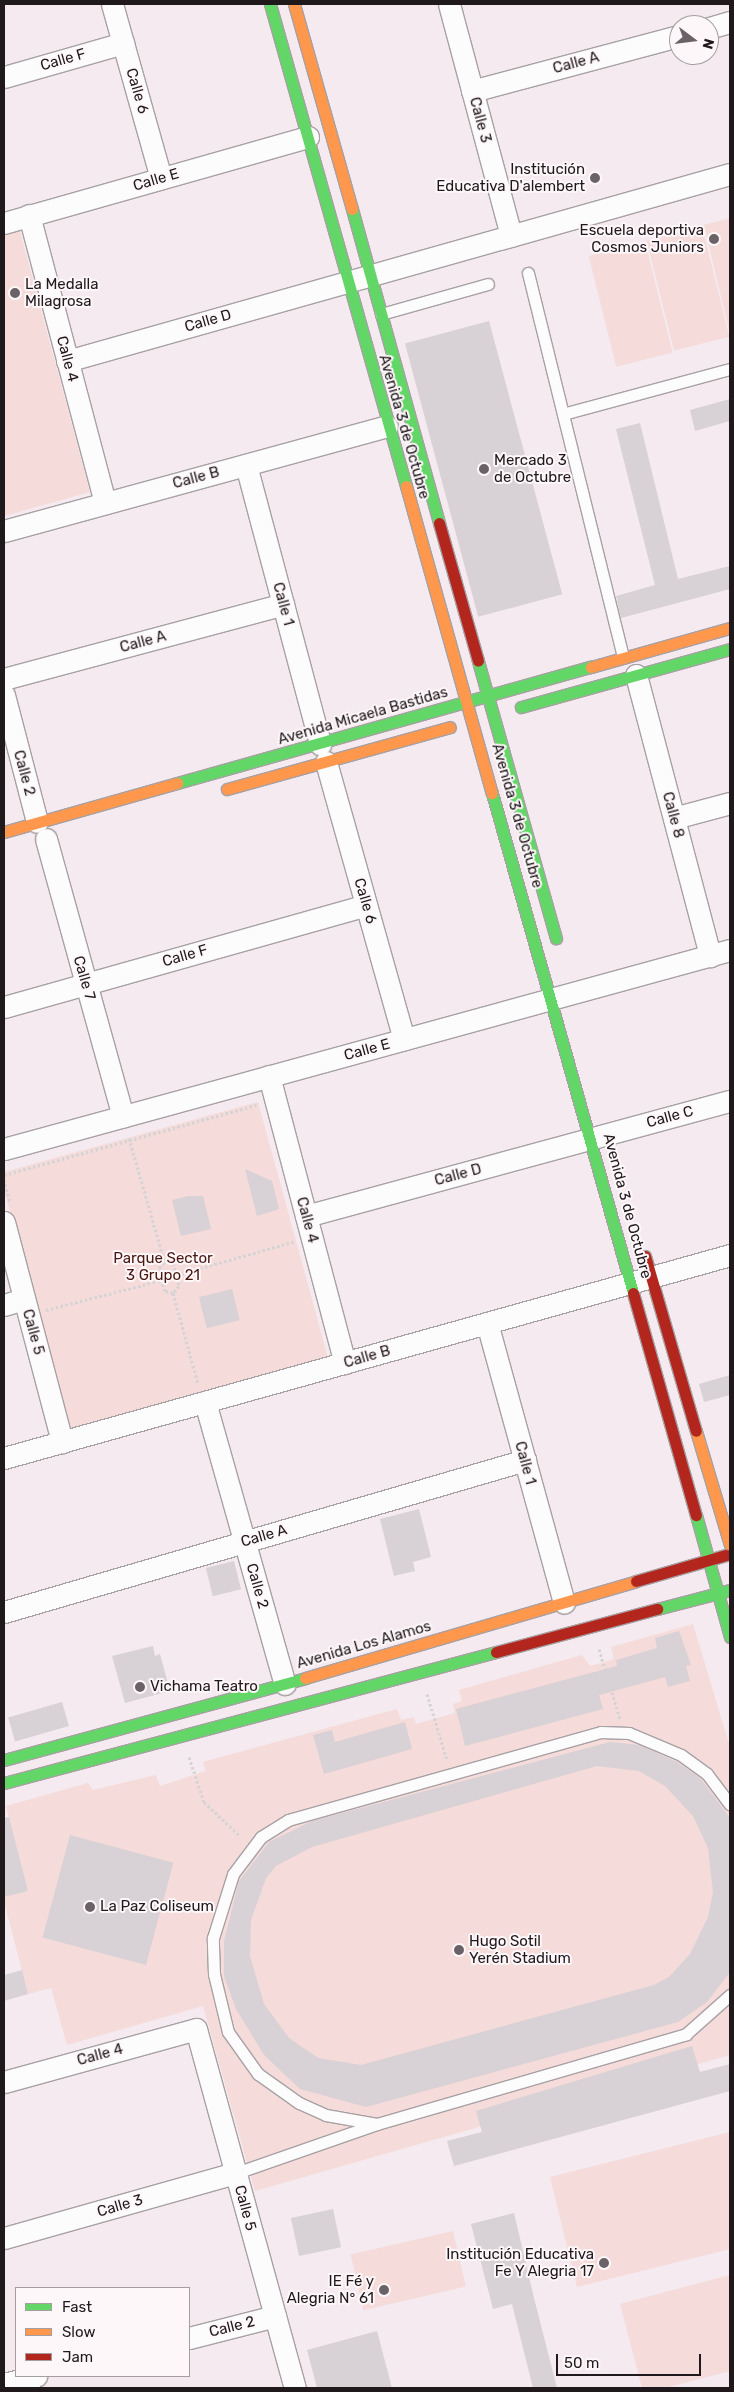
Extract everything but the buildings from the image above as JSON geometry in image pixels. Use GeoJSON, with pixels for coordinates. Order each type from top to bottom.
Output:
{"type":"FeatureCollection","features":[{"type":"Feature","properties":{"kind":"street","name":"Calle 6"},"geometry":{"type":"LineString","coordinates":[[112,4],[161,178]]}},
{"type":"Feature","properties":{"kind":"street","name":"Avenida 3 de Octubre"},"geometry":{"type":"LineString","coordinates":[[270,4],[349,281],[387,426],[474,720],[567,995],[606,1135],[709,1561],[730,1637]]}},
{"type":"Feature","properties":{"kind":"street","name":"Avenida 3 de Octubre"},"geometry":{"type":"LineString","coordinates":[[294,4],[488,697],[502,712],[558,947]]}},
{"type":"Feature","properties":{"kind":"street","name":"Calle 3"},"geometry":{"type":"LineString","coordinates":[[449,4],[511,236]]}},
{"type":"Feature","properties":{"kind":"street","name":"Calle A"},"geometry":{"type":"LineString","coordinates":[[472,91],[669,39]]}},
{"type":"Feature","properties":{"kind":"street","name":"Calle F"},"geometry":{"type":"LineString","coordinates":[[4,77],[123,43]]}},
{"type":"Feature","properties":{"kind":"street","name":"Calle E"},"geometry":{"type":"LineString","coordinates":[[4,222],[308,137]]}},
{"type":"Feature","properties":{"kind":"street","name":"Calle D"},"geometry":{"type":"LineString","coordinates":[[67,361],[730,174]]}},
{"type":"Feature","properties":{"kind":"street","name":"Calle 4"},"geometry":{"type":"LineString","coordinates":[[29,215],[105,503]]}},
{"type":"Feature","properties":{"kind":"street","name":"Calle B"},"geometry":{"type":"LineString","coordinates":[[4,531],[387,426]]}},
{"type":"Feature","properties":{"kind":"street","name":"Calle 1"},"geometry":{"type":"LineString","coordinates":[[246,465],[323,753]]}},
{"type":"Feature","properties":{"kind":"street","name":"Calle A"},"geometry":{"type":"LineString","coordinates":[[4,679],[283,604]]}},
{"type":"Feature","properties":{"kind":"street","name":"Avenida Micaela Bastidas"},"geometry":{"type":"LineString","coordinates":[[214,793],[469,702],[730,628]]}},
{"type":"Feature","properties":{"kind":"street","name":"Avenida Micaela Bastidas"},"geometry":{"type":"LineString","coordinates":[[4,832],[42,835],[323,753],[474,720],[730,649]]}},
{"type":"Feature","properties":{"kind":"street","name":"Calle 8"},"geometry":{"type":"LineString","coordinates":[[636,675],[674,818],[720,953]]}},
{"type":"Feature","properties":{"kind":"street","name":"Calle 2"},"geometry":{"type":"LineString","coordinates":[[4,696],[42,835]]}},
{"type":"Feature","properties":{"kind":"street","name":"Calle 6"},"geometry":{"type":"LineString","coordinates":[[323,753],[404,1039]]}},
{"type":"Feature","properties":{"kind":"street"},"geometry":{"type":"LineString","coordinates":[[674,818],[730,803]]}},
{"type":"Feature","properties":{"kind":"street","name":"Calle 7"},"geometry":{"type":"LineString","coordinates":[[42,835],[123,1116]]}},
{"type":"Feature","properties":{"kind":"street","name":"Calle F"},"geometry":{"type":"LineString","coordinates":[[4,1007],[366,905]]}},
{"type":"Feature","properties":{"kind":"street","name":"Calle E"},"geometry":{"type":"LineString","coordinates":[[4,1149],[720,953]]}},
{"type":"Feature","properties":{"kind":"street","name":"Calle 4"},"geometry":{"type":"LineString","coordinates":[[269,1076],[306,1216],[299,1237],[345,1363]]}},
{"type":"Feature","properties":{"kind":"street","name":"Calle C"},"geometry":{"type":"LineString","coordinates":[[606,1135],[730,1101]]}},
{"type":"Feature","properties":{"kind":"street","name":"Calle D"},"geometry":{"type":"LineString","coordinates":[[306,1216],[606,1135]]}},
{"type":"Feature","properties":{"kind":"street","name":"Calle 5"},"geometry":{"type":"LineString","coordinates":[[8,1215],[26,1307],[62,1442]]}},
{"type":"Feature","properties":{"kind":"street","name":"Avenida 3 de Octubre"},"geometry":{"type":"LineString","coordinates":[[640,1239],[642,1280],[730,1545]]}},
{"type":"Feature","properties":{"kind":"street","name":"Calle B"},"geometry":{"type":"LineString","coordinates":[[4,1458],[730,1255]]}},
{"type":"Feature","properties":{"kind":"street"},"geometry":{"type":"LineString","coordinates":[[4,1305],[26,1307]]}},
{"type":"Feature","properties":{"kind":"street","name":"Calle 1"},"geometry":{"type":"LineString","coordinates":[[487,1323],[564,1603]]}},
{"type":"Feature","properties":{"kind":"street","name":"Calle 2"},"geometry":{"type":"LineString","coordinates":[[204,1402],[285,1684]]}},
{"type":"Feature","properties":{"kind":"street","name":"Calle A"},"geometry":{"type":"LineString","coordinates":[[4,1612],[524,1460]]}},
{"type":"Feature","properties":{"kind":"street","name":"Avenida Los Alamos"},"geometry":{"type":"LineString","coordinates":[[4,1760],[285,1684],[709,1561],[730,1553]]}},
{"type":"Feature","properties":{"kind":"street"},"geometry":{"type":"LineString","coordinates":[[4,1783],[184,1737],[730,1590]]}},
{"type":"Feature","properties":{"kind":"street"},"geometry":{"type":"LineString","coordinates":[[26,1754],[32,1776]]}},
{"type":"Feature","properties":{"kind":"street","name":"Calle 4"},"geometry":{"type":"LineString","coordinates":[[4,2082],[196,2029]]}},
{"type":"Feature","properties":{"kind":"street","name":"Calle 5"},"geometry":{"type":"LineString","coordinates":[[196,2029],[295,2388]]}},
{"type":"Feature","properties":{"kind":"street","name":"Calle 3"},"geometry":{"type":"LineString","coordinates":[[4,2238],[236,2173]]}},
{"type":"Feature","properties":{"kind":"street","name":"Calle 2"},"geometry":{"type":"LineString","coordinates":[[190,2338],[275,2316]]}},
{"type":"Feature","properties":{"kind":"street"},"geometry":{"type":"LineString","coordinates":[[4,2384],[32,2377]]}},
{"type":"Feature","properties":{"kind":"lane"},"geometry":{"type":"LineString","coordinates":[[528,273],[623,658]]}},
{"type":"Feature","properties":{"kind":"lane"},"geometry":{"type":"LineString","coordinates":[[381,314],[488,284]]}},
{"type":"Feature","properties":{"kind":"lane"},"geometry":{"type":"LineString","coordinates":[[563,414],[730,369]]}},
{"type":"Feature","properties":{"kind":"lane"},"geometry":{"type":"LineString","coordinates":[[377,2124],[326,2115],[300,2104],[258,2074],[238,2052],[228,2032],[214,1974],[213,1938],[218,1911],[246,1855],[277,1827],[585,1735],[624,1732],[681,1755],[707,1774],[730,1804]]}},
{"type":"Feature","properties":{"kind":"lane"},"geometry":{"type":"LineString","coordinates":[[236,2173],[377,2124],[686,2034],[730,1995]]}},
{"type":"Feature","properties":{"kind":"path"},"geometry":{"type":"LineString","coordinates":[[4,1175],[256,1105],[259,1114]]}},
{"type":"Feature","properties":{"kind":"path"},"geometry":{"type":"LineString","coordinates":[[123,1116],[164,1260]]}},
{"type":"Feature","properties":{"kind":"path"},"geometry":{"type":"LineString","coordinates":[[4,1179],[8,1215]]}},
{"type":"Feature","properties":{"kind":"path"},"geometry":{"type":"LineString","coordinates":[[176,1275],[299,1237],[297,1252]]}},
{"type":"Feature","properties":{"kind":"path"},"geometry":{"type":"LineString","coordinates":[[164,1260],[170,1260],[176,1275],[179,1286],[173,1293]]}},
{"type":"Feature","properties":{"kind":"path"},"geometry":{"type":"LineString","coordinates":[[164,1260],[160,1265],[165,1291],[173,1293]]}},
{"type":"Feature","properties":{"kind":"path"},"geometry":{"type":"LineString","coordinates":[[26,1307],[163,1280]]}},
{"type":"Feature","properties":{"kind":"path"},"geometry":{"type":"LineString","coordinates":[[173,1293],[204,1402]]}},
{"type":"Feature","properties":{"kind":"path"},"geometry":{"type":"LineString","coordinates":[[602,1663],[624,1732]]}},
{"type":"Feature","properties":{"kind":"path"},"geometry":{"type":"LineString","coordinates":[[434,1718],[451,1774]]}},
{"type":"Feature","properties":{"kind":"path"},"geometry":{"type":"LineString","coordinates":[[184,1737],[204,1802],[240,1836]]}},
{"type":"Feature","properties":{"kind":"green space"},"geometry":{"type":"Polygon","coordinates":[[[730,218],[730,334],[704,225],[730,218]]]}},
{"type":"Feature","properties":{"kind":"green space"},"geometry":{"type":"Polygon","coordinates":[[[702,227],[729,337],[674,350],[647,241],[702,227]]]}},
{"type":"Feature","properties":{"kind":"green space"},"geometry":{"type":"Polygon","coordinates":[[[19,228],[90,492],[4,516],[4,233],[19,228]]]}},
{"type":"Feature","properties":{"kind":"green space"},"geometry":{"type":"Polygon","coordinates":[[[645,242],[673,353],[616,367],[589,256],[645,242]]]}},
{"type":"Feature","properties":{"kind":"green space","name":"Parque Sector 3 Grupo 21"},"geometry":{"type":"Polygon","coordinates":[[[258,1102],[328,1358],[69,1430],[4,1189],[4,1172],[258,1102]]]}},
{"type":"Feature","properties":{"kind":"green space","name":"Hugo Sotil Yerén Stadium"},"geometry":{"type":"Polygon","coordinates":[[[693,1624],[730,1747],[730,2055],[255,2191],[203,2006],[67,2045],[51,1988],[28,1994],[4,1901],[4,1897],[28,1891],[6,1806],[88,1783],[93,1790],[156,1775],[160,1786],[206,1771],[203,1762],[397,1709],[401,1720],[414,1717],[416,1724],[455,1713],[453,1704],[462,1701],[459,1690],[582,1655],[590,1666],[602,1663],[614,1659],[611,1647],[693,1624]]]}},
{"type":"Feature","properties":{"kind":"green space"},"geometry":{"type":"Polygon","coordinates":[[[730,2132],[730,2249],[577,2287],[550,2177],[730,2132]]]}},
{"type":"Feature","properties":{"kind":"green space"},"geometry":{"type":"Polygon","coordinates":[[[453,2231],[466,2287],[364,2310],[351,2255],[453,2231]]]}},
{"type":"Feature","properties":{"kind":"green space"},"geometry":{"type":"Polygon","coordinates":[[[730,2275],[730,2371],[665,2388],[642,2388],[620,2304],[730,2275]]]}},
{"type":"Feature","properties":{"kind":"traffic: fast"},"geometry":{"type":"LineString","coordinates":[[270,4],[406,486]]}},
{"type":"Feature","properties":{"kind":"traffic: fast"},"geometry":{"type":"LineString","coordinates":[[352,209],[439,523]]}},
{"type":"Feature","properties":{"kind":"traffic: fast"},"geometry":{"type":"LineString","coordinates":[[521,707],[730,649]]}},
{"type":"Feature","properties":{"kind":"traffic: fast"},"geometry":{"type":"LineString","coordinates":[[478,661],[556,938]]}},
{"type":"Feature","properties":{"kind":"traffic: fast"},"geometry":{"type":"LineString","coordinates":[[177,783],[591,667]]}},
{"type":"Feature","properties":{"kind":"traffic: fast"},"geometry":{"type":"LineString","coordinates":[[492,793],[633,1293]]}},
{"type":"Feature","properties":{"kind":"traffic: fast"},"geometry":{"type":"LineString","coordinates":[[696,1515],[730,1637]]}},
{"type":"Feature","properties":{"kind":"traffic: fast"},"geometry":{"type":"LineString","coordinates":[[657,1609],[730,1590]]}},
{"type":"Feature","properties":{"kind":"traffic: fast"},"geometry":{"type":"LineString","coordinates":[[4,1783],[496,1652]]}},
{"type":"Feature","properties":{"kind":"traffic: fast"},"geometry":{"type":"LineString","coordinates":[[4,1760],[305,1678]]}},
{"type":"Feature","properties":{"kind":"traffic: slow"},"geometry":{"type":"LineString","coordinates":[[294,4],[352,209]]}},
{"type":"Feature","properties":{"kind":"traffic: slow"},"geometry":{"type":"LineString","coordinates":[[406,486],[492,793]]}},
{"type":"Feature","properties":{"kind":"traffic: slow"},"geometry":{"type":"LineString","coordinates":[[591,667],[730,628]]}},
{"type":"Feature","properties":{"kind":"traffic: slow"},"geometry":{"type":"LineString","coordinates":[[227,789],[450,727]]}},
{"type":"Feature","properties":{"kind":"traffic: slow"},"geometry":{"type":"LineString","coordinates":[[4,832],[177,783]]}},
{"type":"Feature","properties":{"kind":"traffic: slow"},"geometry":{"type":"LineString","coordinates":[[696,1431],[730,1545]]}},
{"type":"Feature","properties":{"kind":"traffic: slow"},"geometry":{"type":"LineString","coordinates":[[305,1678],[636,1581]]}},
{"type":"Feature","properties":{"kind":"traffic: jam"},"geometry":{"type":"LineString","coordinates":[[439,523],[478,661]]}},
{"type":"Feature","properties":{"kind":"traffic: jam"},"geometry":{"type":"LineString","coordinates":[[645,1256],[696,1431]]}},
{"type":"Feature","properties":{"kind":"traffic: jam"},"geometry":{"type":"LineString","coordinates":[[633,1293],[696,1515]]}},
{"type":"Feature","properties":{"kind":"traffic: jam"},"geometry":{"type":"LineString","coordinates":[[636,1581],[726,1555]]}},
{"type":"Feature","properties":{"kind":"traffic: jam"},"geometry":{"type":"LineString","coordinates":[[496,1652],[657,1609]]}},
{"type":"Feature","properties":{"kind":"place","name":"Institución Educativa D'alembert"},"geometry":{"type":"Point","coordinates":[595,178]}},
{"type":"Feature","properties":{"kind":"place","name":"Escuela deportiva Cosmos Juniors"},"geometry":{"type":"Point","coordinates":[714,239]}},
{"type":"Feature","properties":{"kind":"place","name":"La Medalla Milagrosa"},"geometry":{"type":"Point","coordinates":[15,293]}},
{"type":"Feature","properties":{"kind":"place","name":"Mercado 3 de Octubre"},"geometry":{"type":"Point","coordinates":[484,469]}},
{"type":"Feature","properties":{"kind":"place","name":"Vichama Teatro"},"geometry":{"type":"Point","coordinates":[140,1687]}},
{"type":"Feature","properties":{"kind":"place","name":"La Paz Coliseum"},"geometry":{"type":"Point","coordinates":[90,1907]}},
{"type":"Feature","properties":{"kind":"place","name":"Hugo Sotil Yerén Stadium"},"geometry":{"type":"Point","coordinates":[459,1950]}},
{"type":"Feature","properties":{"kind":"place","name":"Institución Educativa Fe Y Alegria 17"},"geometry":{"type":"Point","coordinates":[604,2263]}},
{"type":"Feature","properties":{"kind":"place","name":"IE Fé y Alegria N° 61"},"geometry":{"type":"Point","coordinates":[384,2290]}}]}
